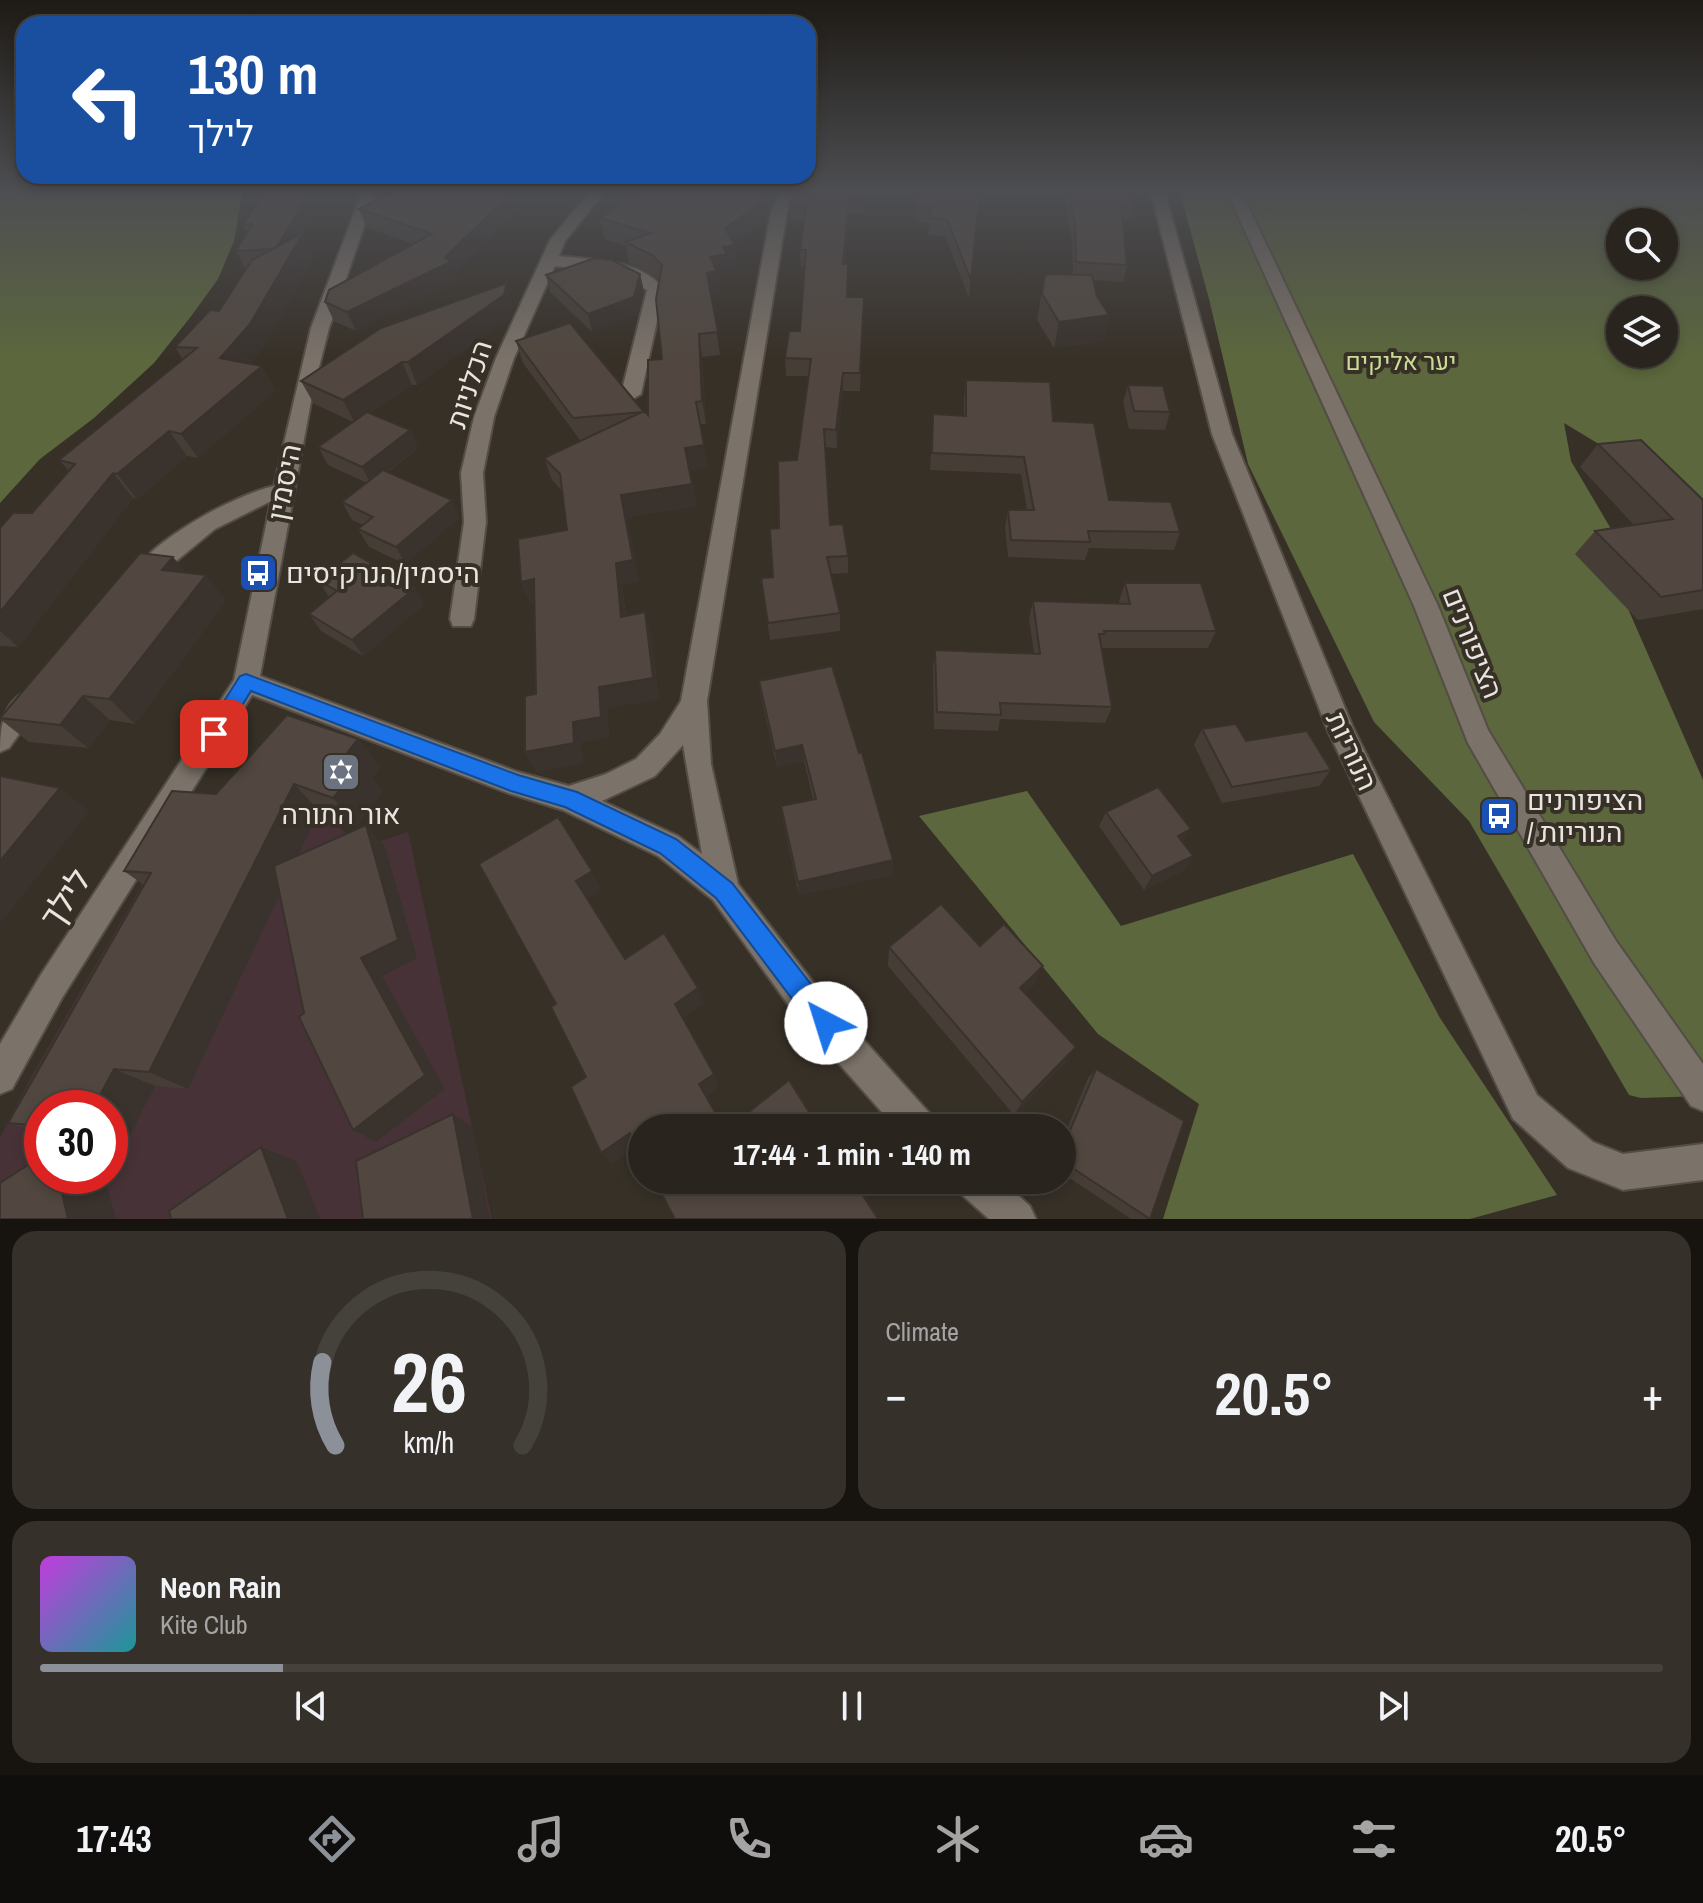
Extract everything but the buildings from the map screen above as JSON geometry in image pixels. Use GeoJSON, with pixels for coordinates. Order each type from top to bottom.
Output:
{"type":"FeatureCollection","features":[{"type":"Feature","properties":{"kind":"street","name":"היסמין"},"geometry":{"type":"LineString","coordinates":[[246,682],[282,491],[320,328],[350,246]]}},
{"type":"Feature","properties":{"kind":"street","name":"הכלניות"},"geometry":{"type":"LineString","coordinates":[[462,619],[475,522],[472,473],[484,417],[555,246]]}},
{"type":"Feature","properties":{"kind":"street"},"geometry":{"type":"LineString","coordinates":[[724,890],[697,764],[694,701],[773,246]]}},
{"type":"Feature","properties":{"kind":"street","name":"הנוריות"},"geometry":{"type":"LineString","coordinates":[[1172,246],[1222,434],[1313,663],[1341,731],[1525,1107],[1581,1155],[1623,1172],[1703,1162]]}},
{"type":"Feature","properties":{"kind":"street","name":"הציפורנים"},"geometry":{"type":"LineString","coordinates":[[1259,246],[1426,606],[1477,735],[1605,952],[1703,1094]]}},
{"type":"Feature","properties":{"kind":"street"},"geometry":{"type":"LineString","coordinates":[[549,260],[634,275],[649,280],[656,289],[631,394]]}},
{"type":"Feature","properties":{"kind":"street"},"geometry":{"type":"LineString","coordinates":[[130,588],[219,514],[240,501],[282,491]]}},
{"type":"Feature","properties":{"kind":"street"},"geometry":{"type":"LineString","coordinates":[[0,740],[45,682]]}},
{"type":"Feature","properties":{"kind":"street"},"geometry":{"type":"LineString","coordinates":[[246,682],[518,784],[569,799],[668,846],[724,890],[807,1002],[907,1114]]}},
{"type":"Feature","properties":{"kind":"street","name":"לילך"},"geometry":{"type":"LineString","coordinates":[[0,1077],[51,987],[246,682]]}},
{"type":"Feature","properties":{"kind":"street"},"geometry":{"type":"LineString","coordinates":[[569,799],[622,783],[648,766],[671,745],[694,701]]}},
{"type":"Feature","properties":{"kind":"street"},"geometry":{"type":"LineString","coordinates":[[989,1194],[1017,1219]]}},
{"type":"Feature","properties":{"kind":"shaded area"},"geometry":{"type":"Polygon","coordinates":[[[193,797],[328,817],[362,847],[408,832],[492,1219],[0,1219],[0,1138],[24,1091],[24,1194],[128,1194],[128,1090],[24,1090],[193,797]]]}},
{"type":"Feature","properties":{"kind":"green space"},"geometry":{"type":"Polygon","coordinates":[[[0,246],[232,246],[218,279],[154,363],[94,418],[40,459],[0,503],[0,246]]]}},
{"type":"Feature","properties":{"kind":"green space","name":"יער אליקים"},"geometry":{"type":"Polygon","coordinates":[[[1195,246],[1606,246],[1606,280],[1678,280],[1678,246],[1703,246],[1703,507],[1564,423],[1571,461],[1614,534],[1622,595],[1703,780],[1703,1096],[1641,1098],[1629,1095],[1469,821],[1374,722],[1248,464],[1195,246]]]}},
{"type":"Feature","properties":{"kind":"green space"},"geometry":{"type":"Polygon","coordinates":[[[1027,791],[1121,926],[1353,854],[1440,1018],[1557,1195],[1470,1219],[1163,1219],[1199,1104],[1098,1034],[919,816],[1027,791]]]}},
{"type":"Feature","properties":{"kind":"place","name":"היסמין/הנרקיסים"},"geometry":{"type":"Point","coordinates":[258,573]}},
{"type":"Feature","properties":{"kind":"place","name":"אור התורה"},"geometry":{"type":"Point","coordinates":[341,772]}},
{"type":"Feature","properties":{"kind":"place","name":"הציפורנים / הנוריות"},"geometry":{"type":"Point","coordinates":[1499,816]}},
{"type":"Feature","properties":{"kind":"route"},"geometry":{"type":"LineString","coordinates":[[214,734],[246,682],[518,784],[569,799],[619,822],[668,846],[724,890],[826,1023]]}}]}
